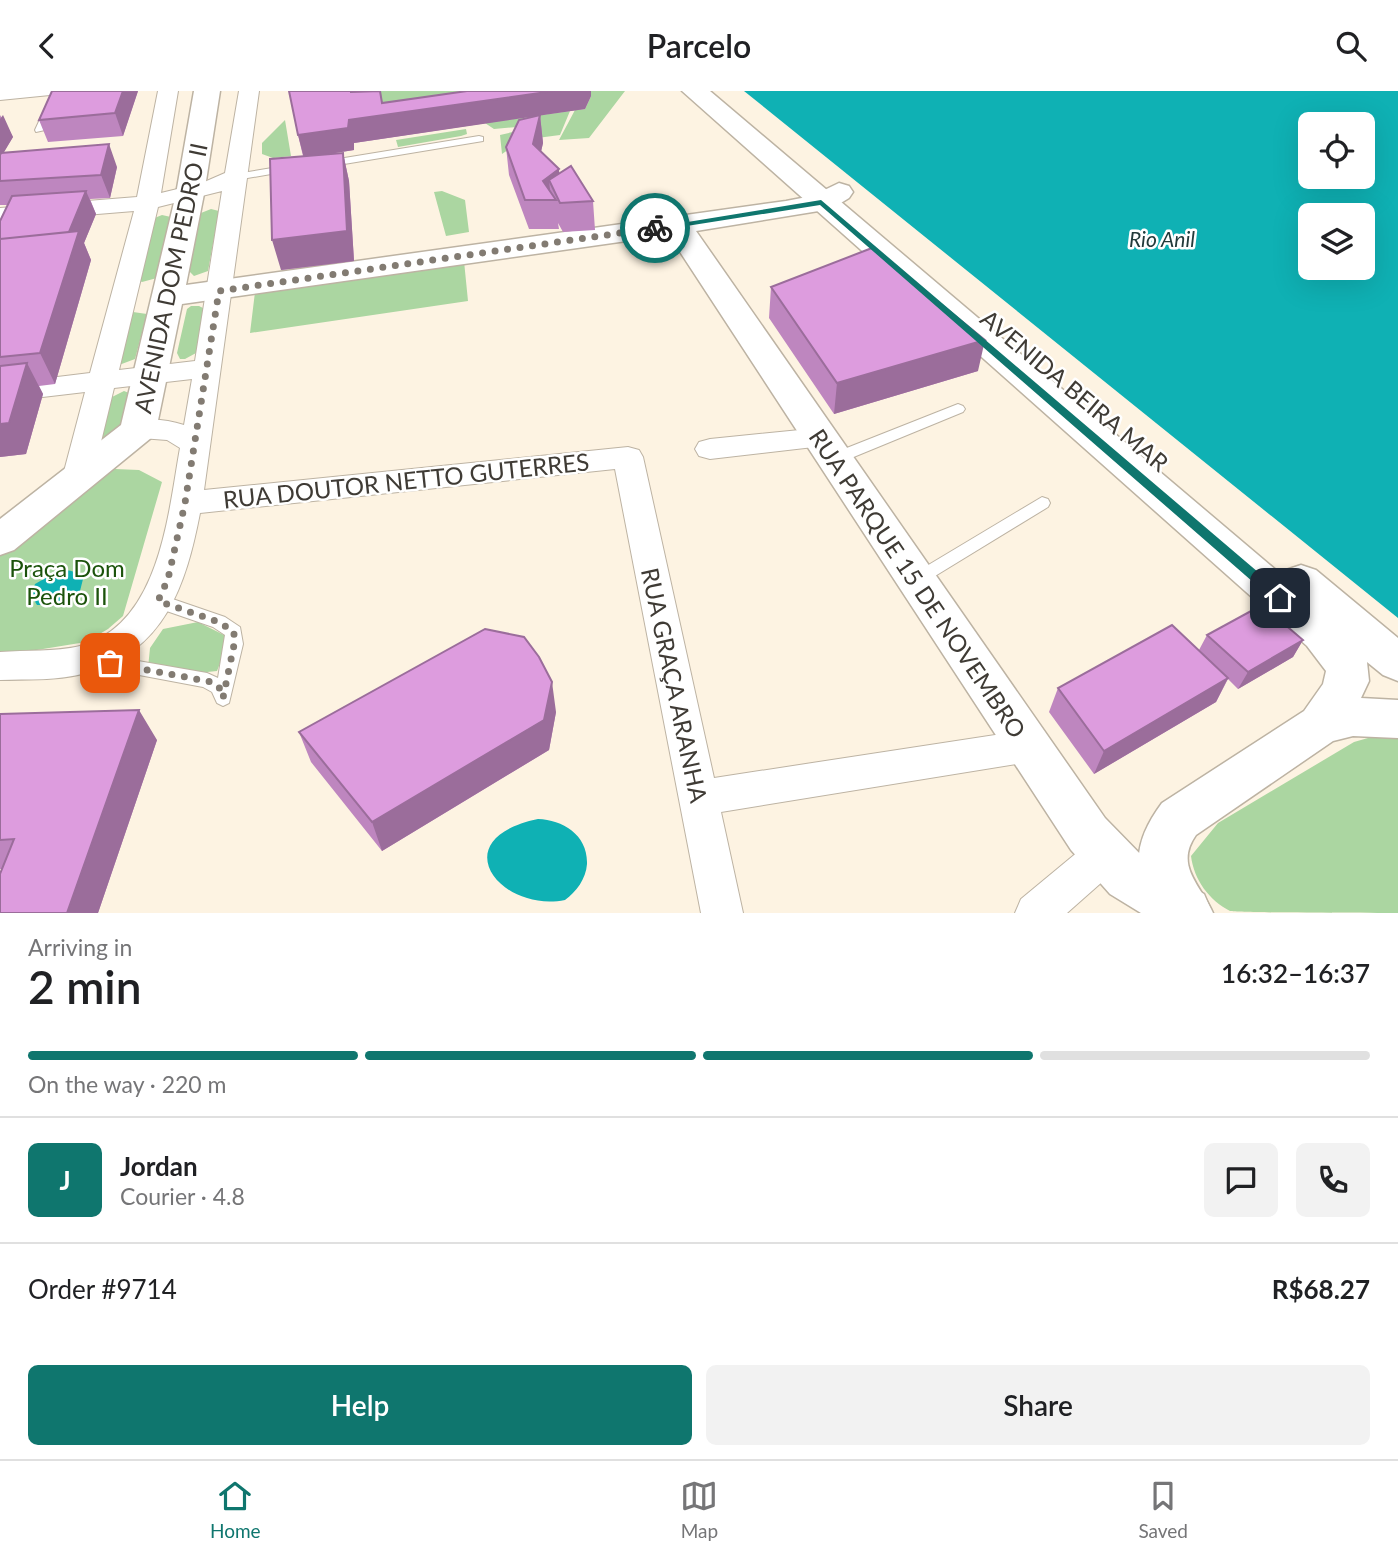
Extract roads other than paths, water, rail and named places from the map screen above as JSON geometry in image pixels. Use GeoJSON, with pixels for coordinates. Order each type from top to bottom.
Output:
{"type":"FeatureCollection","features":[{"type":"Feature","properties":{"kind":"main road","name":"AVENIDA DOM PEDRO II"},"geometry":{"type":"LineString","coordinates":[[0,540],[138,430],[190,194],[207,91]]}},
{"type":"Feature","properties":{"kind":"main road","name":"AVENIDA BEIRA MAR"},"geometry":{"type":"LineString","coordinates":[[695,91],[830,197],[1398,663]]}},
{"type":"Feature","properties":{"kind":"main road","name":"AVENIDA BEIRA MAR"},"geometry":{"type":"LineString","coordinates":[[718,91],[830,197],[1322,634],[1344,659],[1348,671],[1343,689],[1320,725]]}},
{"type":"Feature","properties":{"kind":"main road"},"geometry":{"type":"LineString","coordinates":[[167,296],[219,291],[677,225],[830,197]]}},
{"type":"Feature","properties":{"kind":"main road","name":"RUA PARQUE 15 DE NOVEMBRO"},"geometry":{"type":"LineString","coordinates":[[677,225],[1028,746],[1105,854],[1128,877],[1186,913]]}},
{"type":"Feature","properties":{"kind":"main road"},"geometry":{"type":"LineString","coordinates":[[1186,913],[1172,893],[1161,857],[1168,832],[1179,819],[1320,725],[1353,717],[1398,719]]}},
{"type":"Feature","properties":{"kind":"street"},"geometry":{"type":"LineString","coordinates":[[0,94],[43,91]]}},
{"type":"Feature","properties":{"kind":"street","name":"AVENIDA DOM PEDRO II"},"geometry":{"type":"LineString","coordinates":[[78,479],[148,201],[168,91]]}},
{"type":"Feature","properties":{"kind":"street","name":"AVENIDA DOM PEDRO II"},"geometry":{"type":"LineString","coordinates":[[86,659],[132,633],[158,601],[168,579],[196,445],[249,91]]}},
{"type":"Feature","properties":{"kind":"street"},"geometry":{"type":"LineString","coordinates":[[0,215],[148,201],[210,189],[236,177]]}},
{"type":"Feature","properties":{"kind":"street"},"geometry":{"type":"LineString","coordinates":[[122,301],[167,296]]}},
{"type":"Feature","properties":{"kind":"street"},"geometry":{"type":"LineString","coordinates":[[0,393],[207,369]]}},
{"type":"Feature","properties":{"kind":"street"},"geometry":{"type":"LineString","coordinates":[[138,430],[172,430],[196,445]]}},
{"type":"Feature","properties":{"kind":"street"},"geometry":{"type":"LineString","coordinates":[[710,449],[827,449]]}},
{"type":"Feature","properties":{"kind":"street","name":"RUA DOUTOR NETTO GUTERRES"},"geometry":{"type":"LineString","coordinates":[[185,503],[628,457]]}},
{"type":"Feature","properties":{"kind":"street","name":"RUA GRAÇA ARANHA"},"geometry":{"type":"LineString","coordinates":[[628,457],[722,913]]}},
{"type":"Feature","properties":{"kind":"street"},"geometry":{"type":"LineString","coordinates":[[0,666],[86,659]]}},
{"type":"Feature","properties":{"kind":"street"},"geometry":{"type":"LineString","coordinates":[[698,798],[1028,746]]}},
{"type":"Feature","properties":{"kind":"street"},"geometry":{"type":"LineString","coordinates":[[1036,913],[1105,854]]}},
{"type":"Feature","properties":{"kind":"lane"},"geometry":{"type":"LineString","coordinates":[[40,130],[58,91]]}},
{"type":"Feature","properties":{"kind":"lane"},"geometry":{"type":"LineString","coordinates":[[236,177],[479,139]]}},
{"type":"Feature","properties":{"kind":"lane"},"geometry":{"type":"LineString","coordinates":[[827,449],[958,409]]}},
{"type":"Feature","properties":{"kind":"lane"},"geometry":{"type":"LineString","coordinates":[[916,580],[1042,503]]}},
{"type":"Feature","properties":{"kind":"lane"},"geometry":{"type":"LineString","coordinates":[[86,659],[208,680],[219,687],[223,698],[234,645],[234,632],[219,622],[158,601]]}},
{"type":"Feature","properties":{"kind":"water","name":"Rio Anil"},"geometry":{"type":"Polygon","coordinates":[[[744,91],[1398,91],[1398,618],[744,91]]]}},
{"type":"Feature","properties":{"kind":"water"},"geometry":{"type":"Polygon","coordinates":[[[58,571],[78,574],[83,579],[80,591],[59,605],[37,605],[31,595],[35,584],[58,571]]]}},
{"type":"Feature","properties":{"kind":"water"},"geometry":{"type":"Polygon","coordinates":[[[538,819],[556,822],[572,831],[579,837],[586,854],[585,875],[577,889],[565,900],[541,901],[520,896],[503,885],[491,872],[487,857],[493,842],[509,829],[538,819]]]}},
{"type":"Feature","properties":{"kind":"park label","name":"Praça Dom Pedro II"},"geometry":{"type":"Point","coordinates":[67,581]}}]}
